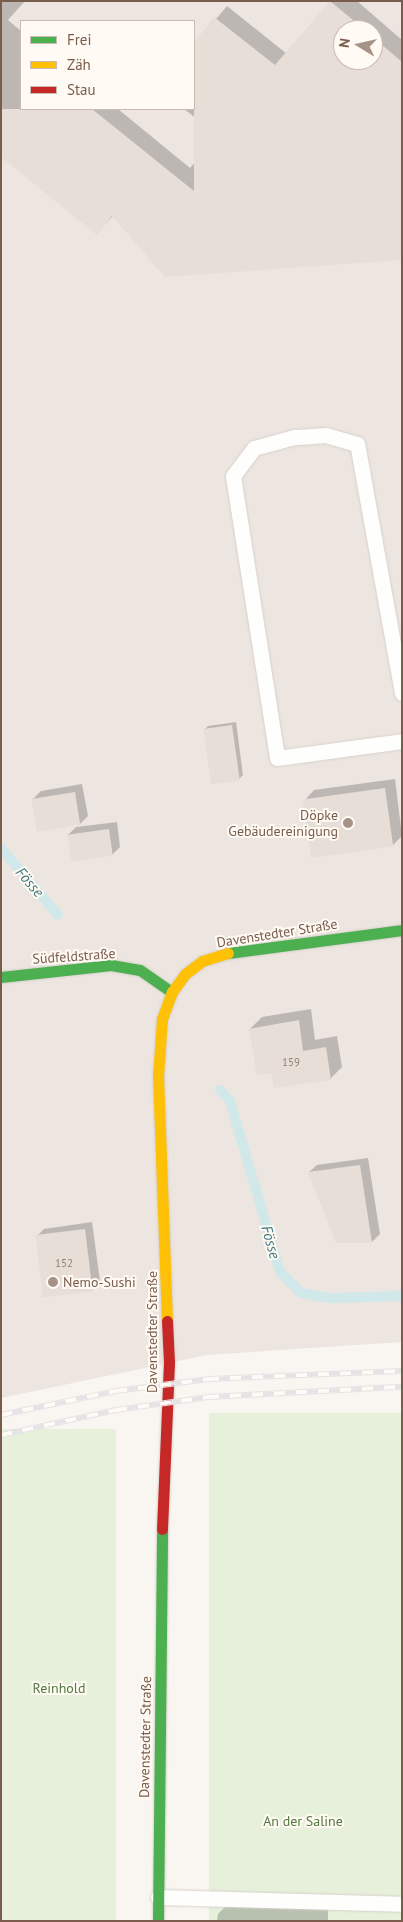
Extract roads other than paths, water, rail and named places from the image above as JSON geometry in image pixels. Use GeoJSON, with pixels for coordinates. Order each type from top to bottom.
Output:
{"type":"FeatureCollection","features":[{"type":"Feature","properties":{"kind":"street","name":"Davenstedter Straße"},"geometry":{"type":"LineString","coordinates":[[158,1921],[162,1511],[169,1362],[159,1046],[162,1019],[172,992],[185,974],[202,961],[227,953],[402,930]]}},
{"type":"Feature","properties":{"kind":"street","name":"Südfeldstraße"},"geometry":{"type":"LineString","coordinates":[[1,977],[111,965],[140,970],[172,992]]}},
{"type":"Feature","properties":{"kind":"lane"},"geometry":{"type":"LineString","coordinates":[[402,693],[357,444],[326,435],[294,437],[254,448],[233,476],[277,758],[402,741]]}},
{"type":"Feature","properties":{"kind":"lane"},"geometry":{"type":"LineString","coordinates":[[158,1897],[402,1904]]}},
{"type":"Feature","properties":{"kind":"waterway","name":"Fösse"},"geometry":{"type":"LineString","coordinates":[[1,848],[58,915]]}},
{"type":"Feature","properties":{"kind":"waterway","name":"Fösse"},"geometry":{"type":"LineString","coordinates":[[220,1090],[230,1101],[280,1272],[301,1293],[329,1298],[402,1296]]}},
{"type":"Feature","properties":{"kind":"railway"},"geometry":{"type":"LineString","coordinates":[[1,1415],[116,1391],[208,1379],[402,1371]]}},
{"type":"Feature","properties":{"kind":"railway"},"geometry":{"type":"LineString","coordinates":[[1,1435],[116,1410],[208,1397],[402,1387]]}},
{"type":"Feature","properties":{"kind":"place","name":"Döpke Gebäudereinigung"},"geometry":{"type":"Point","coordinates":[348,823]}},
{"type":"Feature","properties":{"kind":"place","name":"Nemo-Sushi"},"geometry":{"type":"Point","coordinates":[53,1282]}},
{"type":"Feature","properties":{"kind":"park label","name":"Reinhold"},"geometry":{"type":"Point","coordinates":[59,1688]}},
{"type":"Feature","properties":{"kind":"park label","name":"An der Saline"},"geometry":{"type":"Point","coordinates":[303,1821]}}]}
